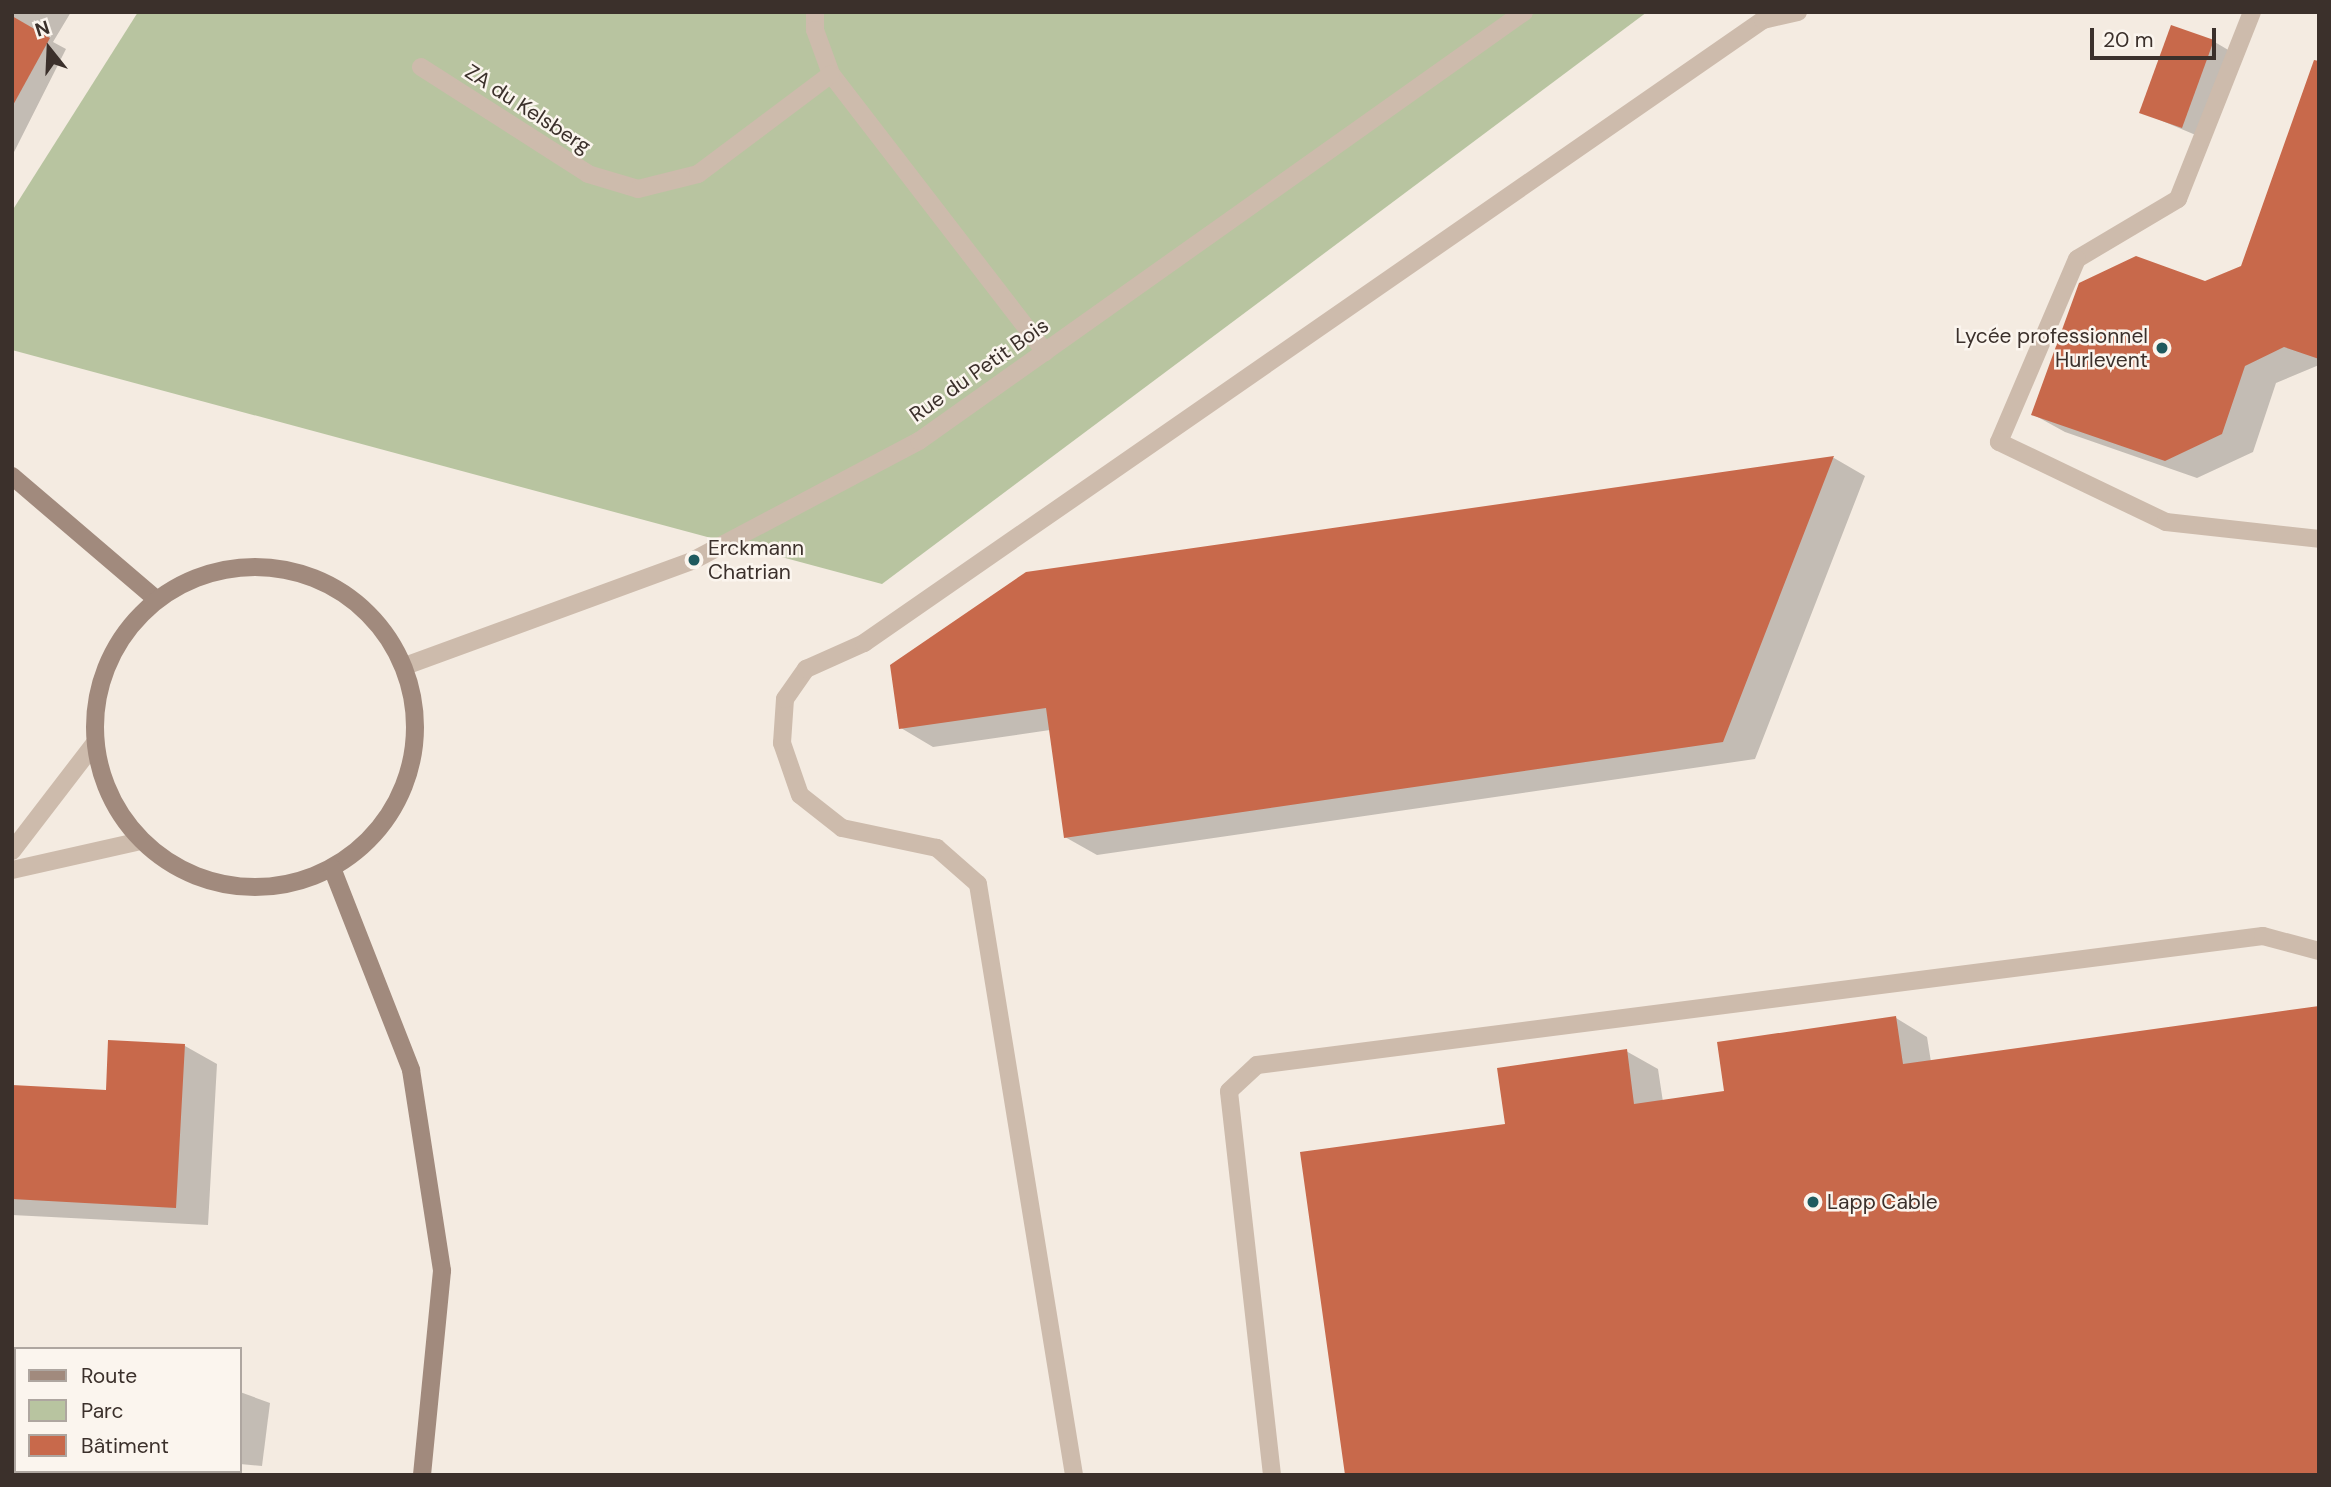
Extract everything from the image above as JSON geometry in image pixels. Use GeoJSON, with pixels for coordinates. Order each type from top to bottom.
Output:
{"type":"FeatureCollection","features":[{"type":"Feature","properties":{"kind":"main road"},"geometry":{"type":"LineString","coordinates":[[12,476],[156,599]]}},
{"type":"Feature","properties":{"kind":"main road"},"geometry":{"type":"LineString","coordinates":[[248,566],[297,571],[342,591],[379,624],[405,666],[416,712],[413,759],[397,802],[369,840],[332,868],[284,885],[232,886],[183,871],[141,841],[110,797],[94,744],[97,690],[119,640],[156,599],[199,576],[248,566]]}},
{"type":"Feature","properties":{"kind":"main road"},"geometry":{"type":"LineString","coordinates":[[332,868],[411,1070],[440,1258],[422,1475]]}},
{"type":"Feature","properties":{"kind":"street"},"geometry":{"type":"LineString","coordinates":[[815,12],[815,30],[831,74],[1045,352]]}},
{"type":"Feature","properties":{"kind":"street","name":"Rue du Petit Bois"},"geometry":{"type":"LineString","coordinates":[[405,666],[694,560],[919,441],[1524,12]]}},
{"type":"Feature","properties":{"kind":"street"},"geometry":{"type":"LineString","coordinates":[[1074,1475],[978,884],[937,848],[842,828],[800,795],[782,743],[785,699],[806,669],[864,643],[1763,20],[1798,12]]}},
{"type":"Feature","properties":{"kind":"street"},"geometry":{"type":"LineString","coordinates":[[2252,12],[2178,199],[2077,259],[1999,442],[2166,522],[2319,539]]}},
{"type":"Feature","properties":{"kind":"street","name":"ZA du Kelsberg"},"geometry":{"type":"LineString","coordinates":[[421,67],[588,174],[638,189],[698,174],[831,74]]}},
{"type":"Feature","properties":{"kind":"street"},"geometry":{"type":"LineString","coordinates":[[12,851],[94,744]]}},
{"type":"Feature","properties":{"kind":"street"},"geometry":{"type":"LineString","coordinates":[[12,870],[141,841]]}},
{"type":"Feature","properties":{"kind":"street"},"geometry":{"type":"LineString","coordinates":[[1272,1475],[1229,1091],[1257,1065],[2263,936],[2319,951]]}},
{"type":"Feature","properties":{"kind":"green space"},"geometry":{"type":"Polygon","coordinates":[[[138,12],[1647,12],[882,584],[12,350],[12,211],[138,12]]]}},
{"type":"Feature","properties":{"kind":"building"},"geometry":{"type":"Polygon","coordinates":[[[12,16],[50,38],[12,107],[12,16]]]}},
{"type":"Feature","properties":{"kind":"building"},"geometry":{"type":"Polygon","coordinates":[[[2171,25],[2214,40],[2182,128],[2139,113],[2171,25]]]}},
{"type":"Feature","properties":{"kind":"building"},"geometry":{"type":"Polygon","coordinates":[[[2314,60],[2319,61],[2319,359],[2284,347],[2245,366],[2222,434],[2165,461],[2031,415],[2079,283],[2136,256],[2205,281],[2241,266],[2314,60]]]}},
{"type":"Feature","properties":{"kind":"building"},"geometry":{"type":"Polygon","coordinates":[[[1834,456],[1723,742],[1064,838],[1046,708],[899,729],[890,665],[1026,572],[1834,456]]]}},
{"type":"Feature","properties":{"kind":"building","name":"Lapp Cable"},"geometry":{"type":"Polygon","coordinates":[[[2319,1006],[2319,1475],[1345,1475],[1300,1152],[1505,1124],[1497,1068],[1627,1049],[1634,1104],[1724,1091],[1717,1042],[1896,1016],[1903,1064],[2319,1006]]]}},
{"type":"Feature","properties":{"kind":"building"},"geometry":{"type":"Polygon","coordinates":[[[108,1040],[185,1044],[176,1208],[12,1199],[12,1085],[106,1090],[108,1040]]]}},
{"type":"Feature","properties":{"kind":"place","name":"Lycée professionnel Hurlevent"},"geometry":{"type":"Point","coordinates":[2162,348]}},
{"type":"Feature","properties":{"kind":"place","name":"Erckmann Chatrian"},"geometry":{"type":"Point","coordinates":[694,560]}},
{"type":"Feature","properties":{"kind":"place","name":"Lapp Cable"},"geometry":{"type":"Point","coordinates":[1813,1202]}}]}
